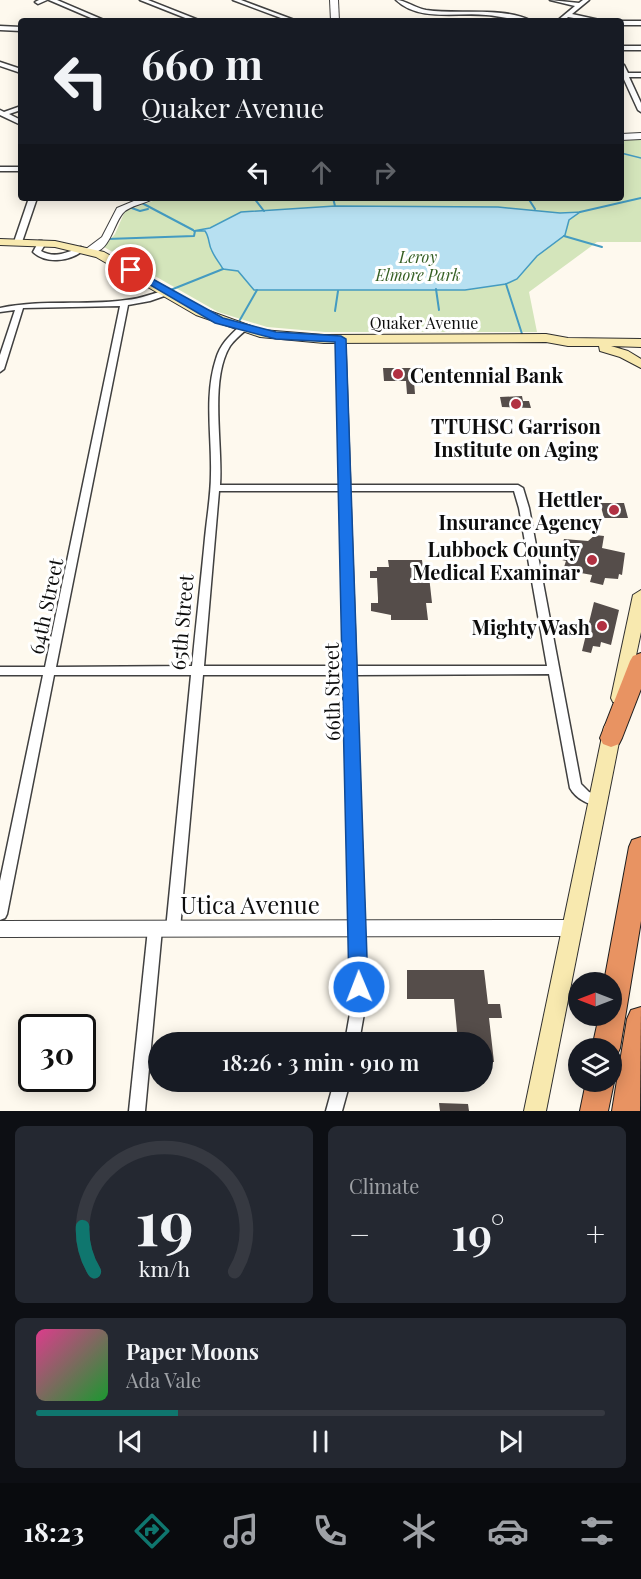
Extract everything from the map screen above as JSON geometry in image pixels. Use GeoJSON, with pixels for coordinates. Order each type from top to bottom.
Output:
{"type":"FeatureCollection","features":[{"type":"Feature","properties":{"kind":"highway"},"geometry":{"type":"LineString","coordinates":[[610,738],[641,661]]}},
{"type":"Feature","properties":{"kind":"highway"},"geometry":{"type":"LineString","coordinates":[[619,972],[641,847]]}},
{"type":"Feature","properties":{"kind":"highway"},"geometry":{"type":"LineString","coordinates":[[626,1111],[641,1019]]}},
{"type":"Feature","properties":{"kind":"highway"},"geometry":{"type":"LineString","coordinates":[[594,1111],[598,1092]]}},
{"type":"Feature","properties":{"kind":"main road","name":"Quaker Avenue"},"geometry":{"type":"LineString","coordinates":[[0,242],[42,243],[86,250],[113,260],[200,312],[243,328],[291,337],[341,339],[546,338],[567,335],[641,335]]}},
{"type":"Feature","properties":{"kind":"main road","name":"Quaker Avenue"},"geometry":{"type":"LineString","coordinates":[[546,338],[568,342],[641,343]]}},
{"type":"Feature","properties":{"kind":"main road"},"geometry":{"type":"LineString","coordinates":[[568,342],[616,351],[641,364]]}},
{"type":"Feature","properties":{"kind":"main road"},"geometry":{"type":"LineString","coordinates":[[535,1111],[641,595]]}},
{"type":"Feature","properties":{"kind":"street"},"geometry":{"type":"LineString","coordinates":[[52,0],[97,18]]}},
{"type":"Feature","properties":{"kind":"street"},"geometry":{"type":"LineString","coordinates":[[143,0],[190,18]]}},
{"type":"Feature","properties":{"kind":"street"},"geometry":{"type":"LineString","coordinates":[[236,0],[286,18]]}},
{"type":"Feature","properties":{"kind":"street"},"geometry":{"type":"LineString","coordinates":[[334,0],[334,18]]}},
{"type":"Feature","properties":{"kind":"street"},"geometry":{"type":"LineString","coordinates":[[553,0],[580,5]]}},
{"type":"Feature","properties":{"kind":"street"},"geometry":{"type":"LineString","coordinates":[[564,18],[586,0]]}},
{"type":"Feature","properties":{"kind":"street"},"geometry":{"type":"LineString","coordinates":[[401,2],[432,12],[491,14],[513,18]]}},
{"type":"Feature","properties":{"kind":"street"},"geometry":{"type":"LineString","coordinates":[[465,3],[468,13]]}},
{"type":"Feature","properties":{"kind":"street"},"geometry":{"type":"LineString","coordinates":[[567,15],[584,18]]}},
{"type":"Feature","properties":{"kind":"street"},"geometry":{"type":"LineString","coordinates":[[624,23],[641,23]]}},
{"type":"Feature","properties":{"kind":"street"},"geometry":{"type":"LineString","coordinates":[[0,28],[18,29]]}},
{"type":"Feature","properties":{"kind":"street"},"geometry":{"type":"LineString","coordinates":[[624,48],[641,48]]}},
{"type":"Feature","properties":{"kind":"street"},"geometry":{"type":"LineString","coordinates":[[0,64],[18,70]]}},
{"type":"Feature","properties":{"kind":"street"},"geometry":{"type":"LineString","coordinates":[[640,106],[625,75],[641,75]]}},
{"type":"Feature","properties":{"kind":"street"},"geometry":{"type":"LineString","coordinates":[[2,113],[18,109]]}},
{"type":"Feature","properties":{"kind":"street"},"geometry":{"type":"LineString","coordinates":[[2,113],[18,121]]}},
{"type":"Feature","properties":{"kind":"street"},"geometry":{"type":"LineString","coordinates":[[624,137],[641,136]]}},
{"type":"Feature","properties":{"kind":"street"},"geometry":{"type":"LineString","coordinates":[[0,168],[18,168]]}},
{"type":"Feature","properties":{"kind":"street"},"geometry":{"type":"LineString","coordinates":[[18,242],[32,201]]}},
{"type":"Feature","properties":{"kind":"street"},"geometry":{"type":"LineString","coordinates":[[86,250],[106,239],[116,215],[129,201]]}},
{"type":"Feature","properties":{"kind":"street"},"geometry":{"type":"LineString","coordinates":[[0,310],[20,306],[139,303],[167,292]]}},
{"type":"Feature","properties":{"kind":"street","name":"64th Street"},"geometry":{"type":"LineString","coordinates":[[0,914],[124,304]]}},
{"type":"Feature","properties":{"kind":"street"},"geometry":{"type":"LineString","coordinates":[[0,369],[20,306]]}},
{"type":"Feature","properties":{"kind":"street","name":"65th Street"},"geometry":{"type":"LineString","coordinates":[[136,1111],[164,929],[198,671],[214,488],[212,434],[220,359],[228,343],[243,328]]}},
{"type":"Feature","properties":{"kind":"street","name":"66th Street"},"geometry":{"type":"LineString","coordinates":[[341,339],[358,928],[359,1002],[354,1032]]}},
{"type":"Feature","properties":{"kind":"street"},"geometry":{"type":"LineString","coordinates":[[214,488],[518,488],[524,508],[575,784],[583,795],[600,801]]}},
{"type":"Feature","properties":{"kind":"street"},"geometry":{"type":"LineString","coordinates":[[0,671],[555,670]]}},
{"type":"Feature","properties":{"kind":"street","name":"Utica Avenue"},"geometry":{"type":"LineString","coordinates":[[0,929],[573,928]]}},
{"type":"Feature","properties":{"kind":"street"},"geometry":{"type":"LineString","coordinates":[[334,1111],[339,1092]]}},
{"type":"Feature","properties":{"kind":"green space","name":"Leroy Elmore Park"},"geometry":{"type":"Polygon","coordinates":[[[624,139],[641,139],[641,242],[597,242],[529,292],[537,332],[325,332],[267,327],[218,312],[104,247],[115,234],[125,211],[153,201],[624,201],[624,139]]]}},
{"type":"Feature","properties":{"kind":"water"},"geometry":{"type":"Polygon","coordinates":[[[335,206],[498,207],[560,213],[580,212],[569,220],[565,235],[537,256],[517,279],[506,284],[465,290],[254,290],[238,271],[223,269],[214,256],[205,231],[193,231],[210,228],[241,212],[335,206]]]}},
{"type":"Feature","properties":{"kind":"building","name":"Centennial Bank"},"geometry":{"type":"Polygon","coordinates":[[[383,368],[413,368],[415,394],[407,394],[406,381],[384,381],[383,368]]]}},
{"type":"Feature","properties":{"kind":"building","name":"TTUHSC Garrison Institute on Aging"},"geometry":{"type":"Polygon","coordinates":[[[522,396],[523,401],[529,401],[531,408],[502,407],[500,397],[522,396]]]}},
{"type":"Feature","properties":{"kind":"building","name":"Hettler Insurance Agency"},"geometry":{"type":"Polygon","coordinates":[[[600,503],[624,503],[628,518],[604,518],[600,503]]]}},
{"type":"Feature","properties":{"kind":"building","name":"Lubbock County Medical Examinar"},"geometry":{"type":"Polygon","coordinates":[[[595,535],[604,536],[602,548],[625,553],[622,575],[619,574],[618,579],[605,578],[603,585],[590,582],[592,575],[570,571],[571,568],[564,567],[566,561],[558,559],[564,539],[588,541],[595,535]]]}},
{"type":"Feature","properties":{"kind":"building"},"geometry":{"type":"Polygon","coordinates":[[[388,560],[422,560],[424,576],[429,576],[432,603],[426,603],[428,620],[391,620],[391,615],[371,611],[371,603],[378,603],[378,598],[377,578],[370,578],[370,571],[377,571],[377,567],[389,567],[388,560]]]}},
{"type":"Feature","properties":{"kind":"building","name":"Mighty Wash"},"geometry":{"type":"Polygon","coordinates":[[[594,602],[619,610],[611,645],[601,642],[600,647],[593,646],[591,653],[582,651],[594,602]]]}},
{"type":"Feature","properties":{"kind":"building"},"geometry":{"type":"Polygon","coordinates":[[[407,970],[484,970],[488,1004],[500,1004],[502,1018],[489,1018],[491,1032],[457,1032],[454,999],[407,999],[407,970]]]}},
{"type":"Feature","properties":{"kind":"building"},"geometry":{"type":"Polygon","coordinates":[[[439,1103],[468,1104],[469,1111],[440,1111],[439,1103]]]}},
{"type":"Feature","properties":{"kind":"waterway"},"geometry":{"type":"LineString","coordinates":[[624,154],[641,158]]}},
{"type":"Feature","properties":{"kind":"waterway"},"geometry":{"type":"LineString","coordinates":[[580,212],[641,198]]}},
{"type":"Feature","properties":{"kind":"waterway"},"geometry":{"type":"LineString","coordinates":[[256,201],[264,211]]}},
{"type":"Feature","properties":{"kind":"waterway"},"geometry":{"type":"LineString","coordinates":[[334,201],[335,206]]}},
{"type":"Feature","properties":{"kind":"waterway"},"geometry":{"type":"LineString","coordinates":[[530,201],[535,209]]}},
{"type":"Feature","properties":{"kind":"waterway"},"geometry":{"type":"LineString","coordinates":[[140,202],[193,230]]}},
{"type":"Feature","properties":{"kind":"waterway"},"geometry":{"type":"LineString","coordinates":[[129,207],[140,211],[148,209]]}},
{"type":"Feature","properties":{"kind":"waterway"},"geometry":{"type":"LineString","coordinates":[[107,239],[194,236],[195,231]]}},
{"type":"Feature","properties":{"kind":"waterway"},"geometry":{"type":"LineString","coordinates":[[564,236],[602,247]]}},
{"type":"Feature","properties":{"kind":"waterway"},"geometry":{"type":"LineString","coordinates":[[168,291],[223,269]]}},
{"type":"Feature","properties":{"kind":"waterway"},"geometry":{"type":"LineString","coordinates":[[506,284],[523,337]]}},
{"type":"Feature","properties":{"kind":"waterway"},"geometry":{"type":"LineString","coordinates":[[436,289],[439,310]]}},
{"type":"Feature","properties":{"kind":"waterway"},"geometry":{"type":"LineString","coordinates":[[237,325],[257,290]]}},
{"type":"Feature","properties":{"kind":"waterway"},"geometry":{"type":"LineString","coordinates":[[335,311],[338,291]]}},
{"type":"Feature","properties":{"kind":"place","name":"Centennial Bank"},"geometry":{"type":"Point","coordinates":[398,374]}},
{"type":"Feature","properties":{"kind":"place","name":"TTUHSC Garrison Institute on Aging"},"geometry":{"type":"Point","coordinates":[516,404]}},
{"type":"Feature","properties":{"kind":"place","name":"Hettler Insurance Agency"},"geometry":{"type":"Point","coordinates":[614,510]}},
{"type":"Feature","properties":{"kind":"place","name":"Lubbock County Medical Examinar"},"geometry":{"type":"Point","coordinates":[592,560]}},
{"type":"Feature","properties":{"kind":"place","name":"Mighty Wash"},"geometry":{"type":"Point","coordinates":[602,626]}},
{"type":"Feature","properties":{"kind":"route"},"geometry":{"type":"LineString","coordinates":[[131,270],[219,321],[260,333],[306,339],[341,339],[359,987]]}}]}
